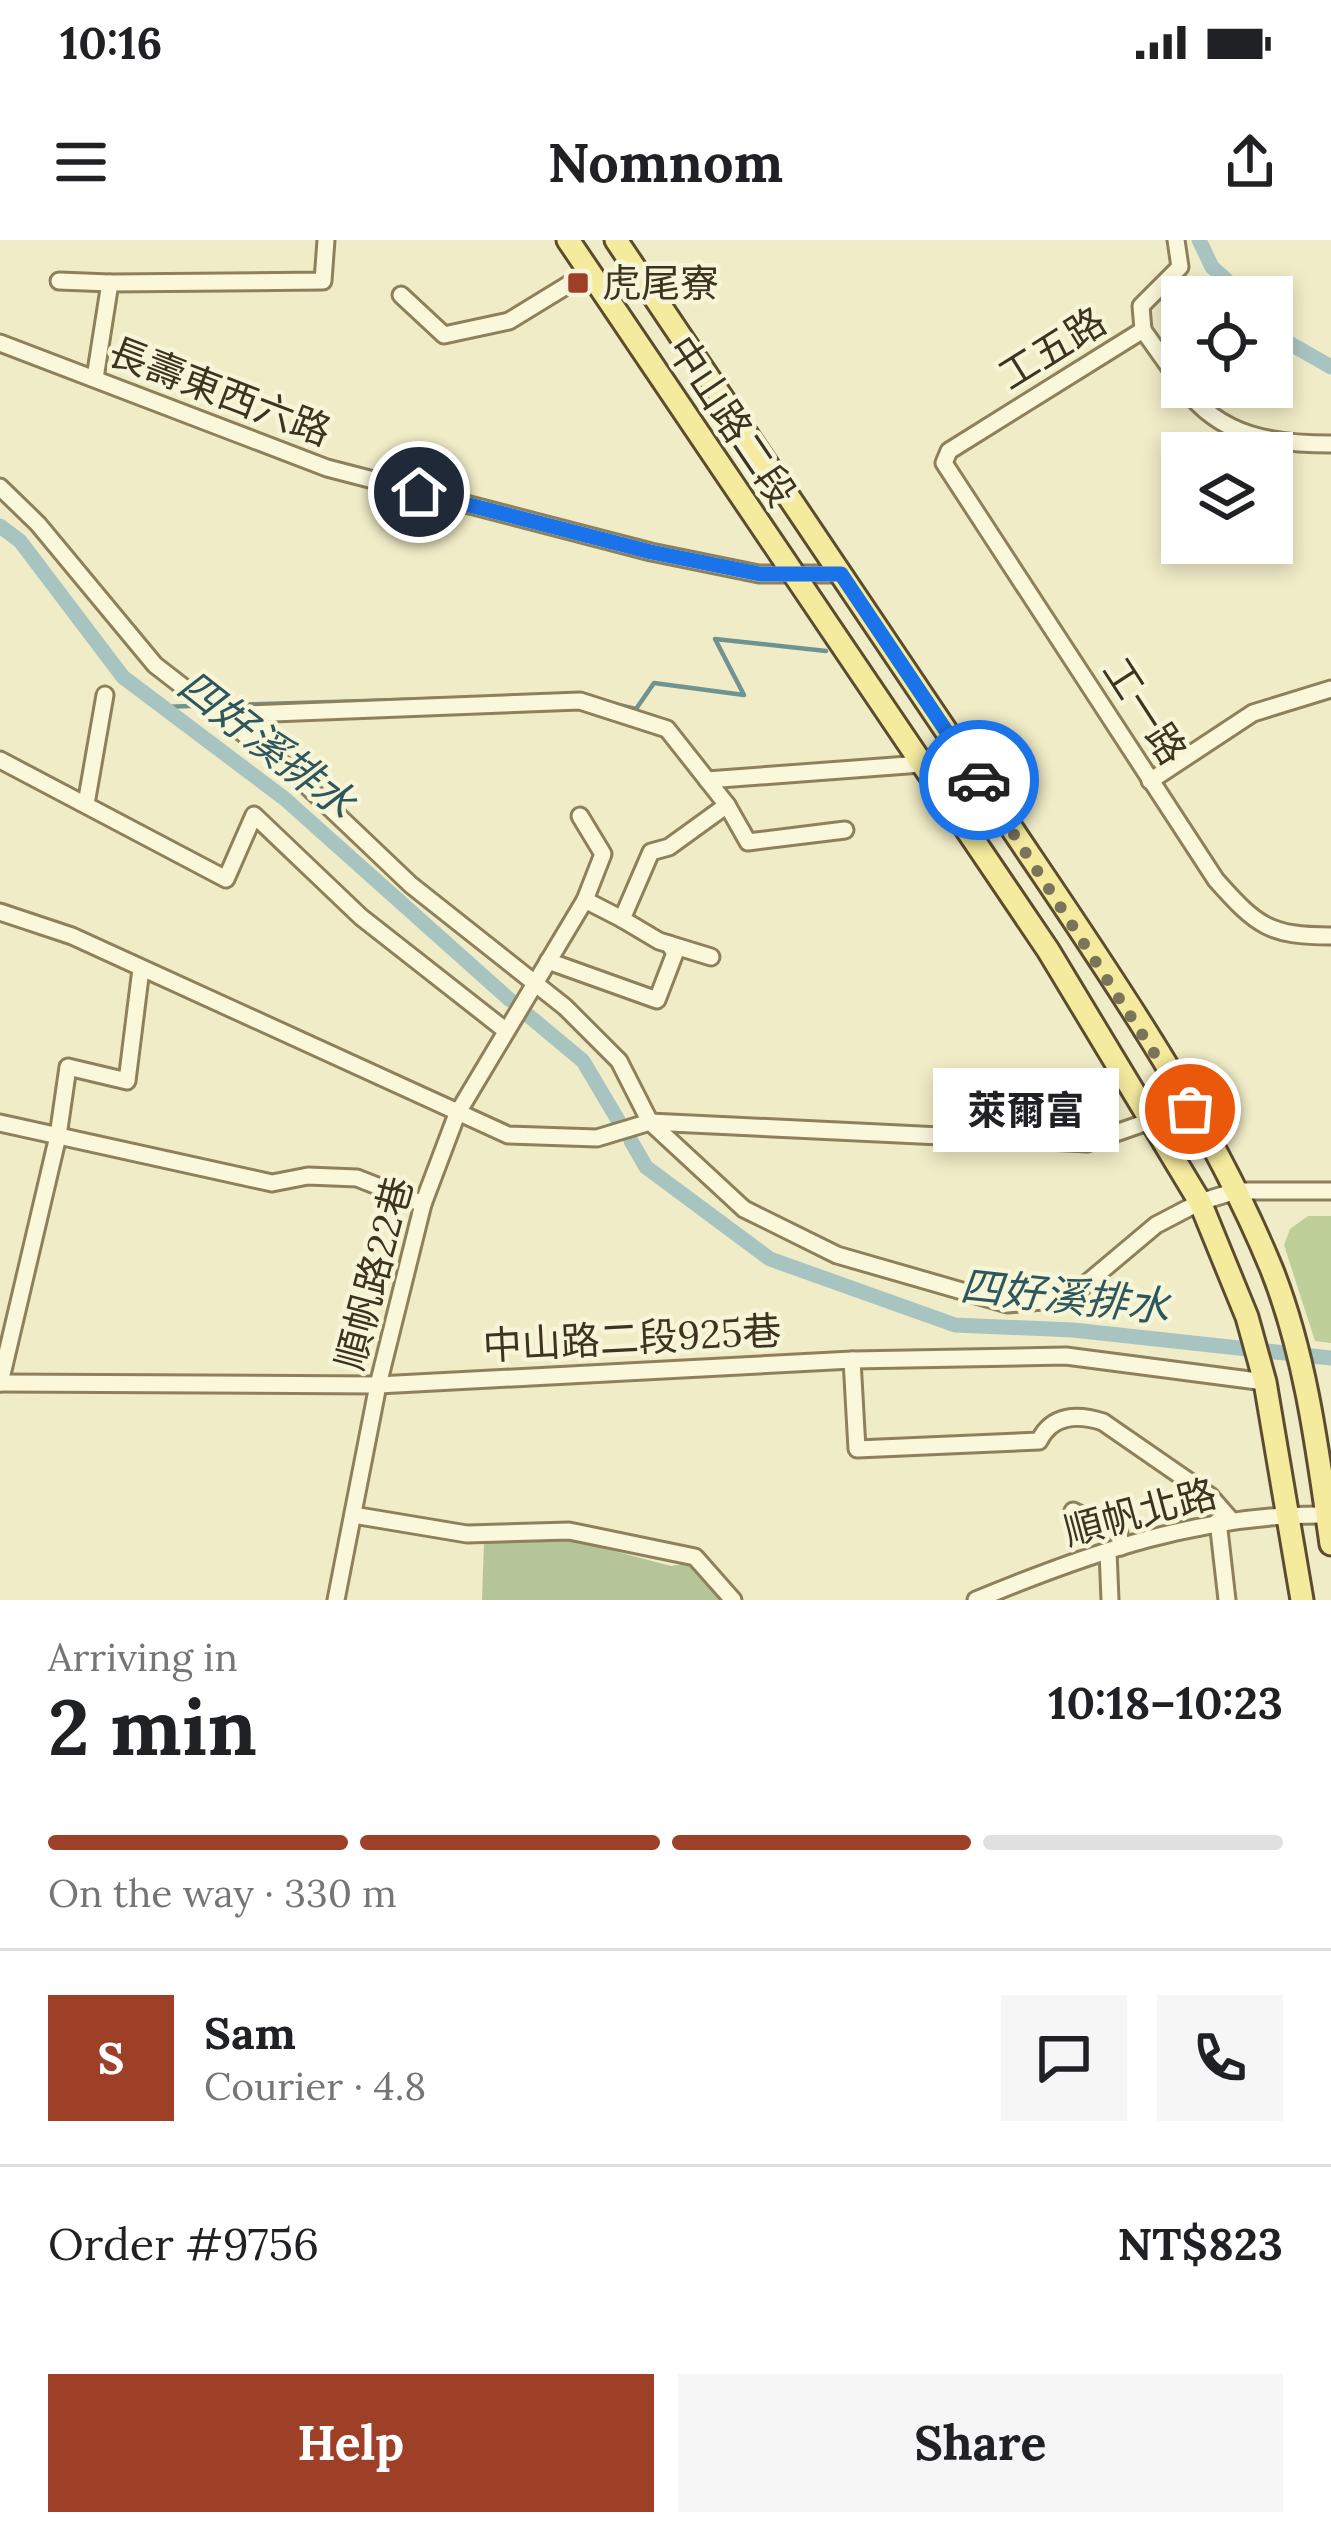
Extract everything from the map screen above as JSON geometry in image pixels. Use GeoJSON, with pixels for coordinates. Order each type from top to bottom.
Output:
{"type":"FeatureCollection","features":[{"type":"Feature","properties":{"kind":"main road","name":"中山路二段"},"geometry":{"type":"LineString","coordinates":[[568,240],[1048,950],[1153,1120],[1200,1202],[1247,1317],[1265,1382]]}},
{"type":"Feature","properties":{"kind":"main road","name":"中山路二段"},"geometry":{"type":"LineString","coordinates":[[616,240],[1082,933],[1236,1191],[1285,1310],[1327,1515]]}},
{"type":"Feature","properties":{"kind":"main road"},"geometry":{"type":"LineString","coordinates":[[888,716],[921,694]]}},
{"type":"Feature","properties":{"kind":"main road"},"geometry":{"type":"LineString","coordinates":[[1265,1382],[1302,1600]]}},
{"type":"Feature","properties":{"kind":"main road"},"geometry":{"type":"LineString","coordinates":[[1327,1515],[1331,1544]]}},
{"type":"Feature","properties":{"kind":"street"},"geometry":{"type":"LineString","coordinates":[[59,280],[322,281],[326,240]]}},
{"type":"Feature","properties":{"kind":"street"},"geometry":{"type":"LineString","coordinates":[[1143,330],[1141,306],[1180,267],[1176,240]]}},
{"type":"Feature","properties":{"kind":"street"},"geometry":{"type":"LineString","coordinates":[[401,295],[444,335],[509,322],[589,272]]}},
{"type":"Feature","properties":{"kind":"street"},"geometry":{"type":"LineString","coordinates":[[95,378],[110,283]]}},
{"type":"Feature","properties":{"kind":"street","name":"工五路"},"geometry":{"type":"LineString","coordinates":[[944,463],[949,451],[1143,330],[1161,355]]}},
{"type":"Feature","properties":{"kind":"street","name":"長壽東西六路"},"geometry":{"type":"LineString","coordinates":[[0,343],[327,468],[651,552],[760,574],[841,574]]}},
{"type":"Feature","properties":{"kind":"street","name":"工五路"},"geometry":{"type":"LineString","coordinates":[[1199,408],[1270,444],[1331,444]]}},
{"type":"Feature","properties":{"kind":"street","name":"工一路"},"geometry":{"type":"LineString","coordinates":[[944,463],[1216,880],[1253,921],[1284,936],[1331,936]]}},
{"type":"Feature","properties":{"kind":"street"},"geometry":{"type":"LineString","coordinates":[[0,487],[38,524],[154,665],[288,768],[411,885],[535,984],[619,1061],[650,1122],[744,1210],[837,1255],[1007,1304],[1068,1299],[1156,1225],[1200,1202],[1236,1191],[1331,1191]]}},
{"type":"Feature","properties":{"kind":"street"},"geometry":{"type":"LineString","coordinates":[[1150,781],[1253,713],[1331,688]]}},
{"type":"Feature","properties":{"kind":"street"},"geometry":{"type":"LineString","coordinates":[[86,804],[105,694]]}},
{"type":"Feature","properties":{"kind":"street"},"geometry":{"type":"LineString","coordinates":[[219,715],[580,701],[667,729],[728,805],[748,842],[845,830]]}},
{"type":"Feature","properties":{"kind":"street"},"geometry":{"type":"LineString","coordinates":[[0,760],[226,879],[254,815],[361,917],[505,1030]]}},
{"type":"Feature","properties":{"kind":"street"},"geometry":{"type":"LineString","coordinates":[[707,780],[921,764]]}},
{"type":"Feature","properties":{"kind":"street"},"geometry":{"type":"LineString","coordinates":[[622,919],[651,852],[669,847],[728,805]]}},
{"type":"Feature","properties":{"kind":"street","name":"順帆路22巷"},"geometry":{"type":"LineString","coordinates":[[336,1600],[378,1385],[422,1204],[457,1114],[585,900],[603,854],[580,817]]}},
{"type":"Feature","properties":{"kind":"street"},"geometry":{"type":"LineString","coordinates":[[585,900],[669,944],[711,957]]}},
{"type":"Feature","properties":{"kind":"street"},"geometry":{"type":"LineString","coordinates":[[0,912],[72,936],[508,1135],[597,1138],[650,1122],[1087,1143],[1153,1120]]}},
{"type":"Feature","properties":{"kind":"street"},"geometry":{"type":"LineString","coordinates":[[548,961],[657,1000],[675,952],[669,944]]}},
{"type":"Feature","properties":{"kind":"street"},"geometry":{"type":"LineString","coordinates":[[0,1383],[58,1136],[68,1067],[127,1081],[141,969]]}},
{"type":"Feature","properties":{"kind":"street"},"geometry":{"type":"LineString","coordinates":[[0,1123],[272,1183],[308,1176],[357,1178],[422,1204]]}},
{"type":"Feature","properties":{"kind":"street","name":"中山路二段925巷"},"geometry":{"type":"LineString","coordinates":[[0,1383],[378,1385],[853,1360],[1066,1356],[1265,1382]]}},
{"type":"Feature","properties":{"kind":"street"},"geometry":{"type":"LineString","coordinates":[[853,1360],[857,1449],[1040,1441],[1045,1429],[1083,1416],[1102,1422],[1210,1496],[1224,1520],[1227,1600]]}},
{"type":"Feature","properties":{"kind":"street"},"geometry":{"type":"LineString","coordinates":[[1073,1511],[1119,1533],[1110,1600]]}},
{"type":"Feature","properties":{"kind":"street"},"geometry":{"type":"LineString","coordinates":[[353,1515],[467,1534],[569,1531],[695,1557],[733,1600]]}},
{"type":"Feature","properties":{"kind":"street","name":"順帆北路"},"geometry":{"type":"LineString","coordinates":[[976,1600],[1115,1549],[1224,1520],[1327,1515]]}},
{"type":"Feature","properties":{"kind":"green space"},"geometry":{"type":"Polygon","coordinates":[[[1308,1216],[1331,1216],[1331,1343],[1315,1341],[1284,1245],[1290,1229],[1308,1216]]]}},
{"type":"Feature","properties":{"kind":"green space"},"geometry":{"type":"Polygon","coordinates":[[[572,1540],[671,1566],[690,1563],[723,1600],[482,1600],[484,1541],[572,1540]]]}},
{"type":"Feature","properties":{"kind":"waterway"},"geometry":{"type":"LineString","coordinates":[[1199,240],[1222,276]]}},
{"type":"Feature","properties":{"kind":"waterway"},"geometry":{"type":"LineString","coordinates":[[1293,345],[1331,367]]}},
{"type":"Feature","properties":{"kind":"waterway","name":"四好溪排水"},"geometry":{"type":"LineString","coordinates":[[0,526],[20,541],[123,677],[285,799],[510,1000]]}},
{"type":"Feature","properties":{"kind":"waterway"},"geometry":{"type":"LineString","coordinates":[[610,703],[636,709],[654,683],[744,695],[715,639],[826,651]]}},
{"type":"Feature","properties":{"kind":"waterway"},"geometry":{"type":"LineString","coordinates":[[224,705],[575,695]]}},
{"type":"Feature","properties":{"kind":"waterway"},"geometry":{"type":"LineString","coordinates":[[163,707],[191,706]]}},
{"type":"Feature","properties":{"kind":"waterway","name":"四好溪排水"},"geometry":{"type":"LineString","coordinates":[[529,1016],[583,1061],[618,1120]]}},
{"type":"Feature","properties":{"kind":"waterway","name":"四好溪排水"},"geometry":{"type":"LineString","coordinates":[[631,1141],[646,1167],[770,1259],[955,1325],[1073,1330],[1331,1358]]}},
{"type":"Feature","properties":{"kind":"way so far"},"geometry":{"type":"LineString","coordinates":[[979,780],[1082,933],[1190,1109]]}},
{"type":"Feature","properties":{"kind":"place","name":"虎尾寮"},"geometry":{"type":"Point","coordinates":[578,283]}},
{"type":"Feature","properties":{"kind":"place","name":"萊爾富"},"geometry":{"type":"Point","coordinates":[1190,1109]}},
{"type":"Feature","properties":{"kind":"route"},"geometry":{"type":"LineString","coordinates":[[419,492],[651,552],[760,574],[841,574],[979,780]]}}]}
